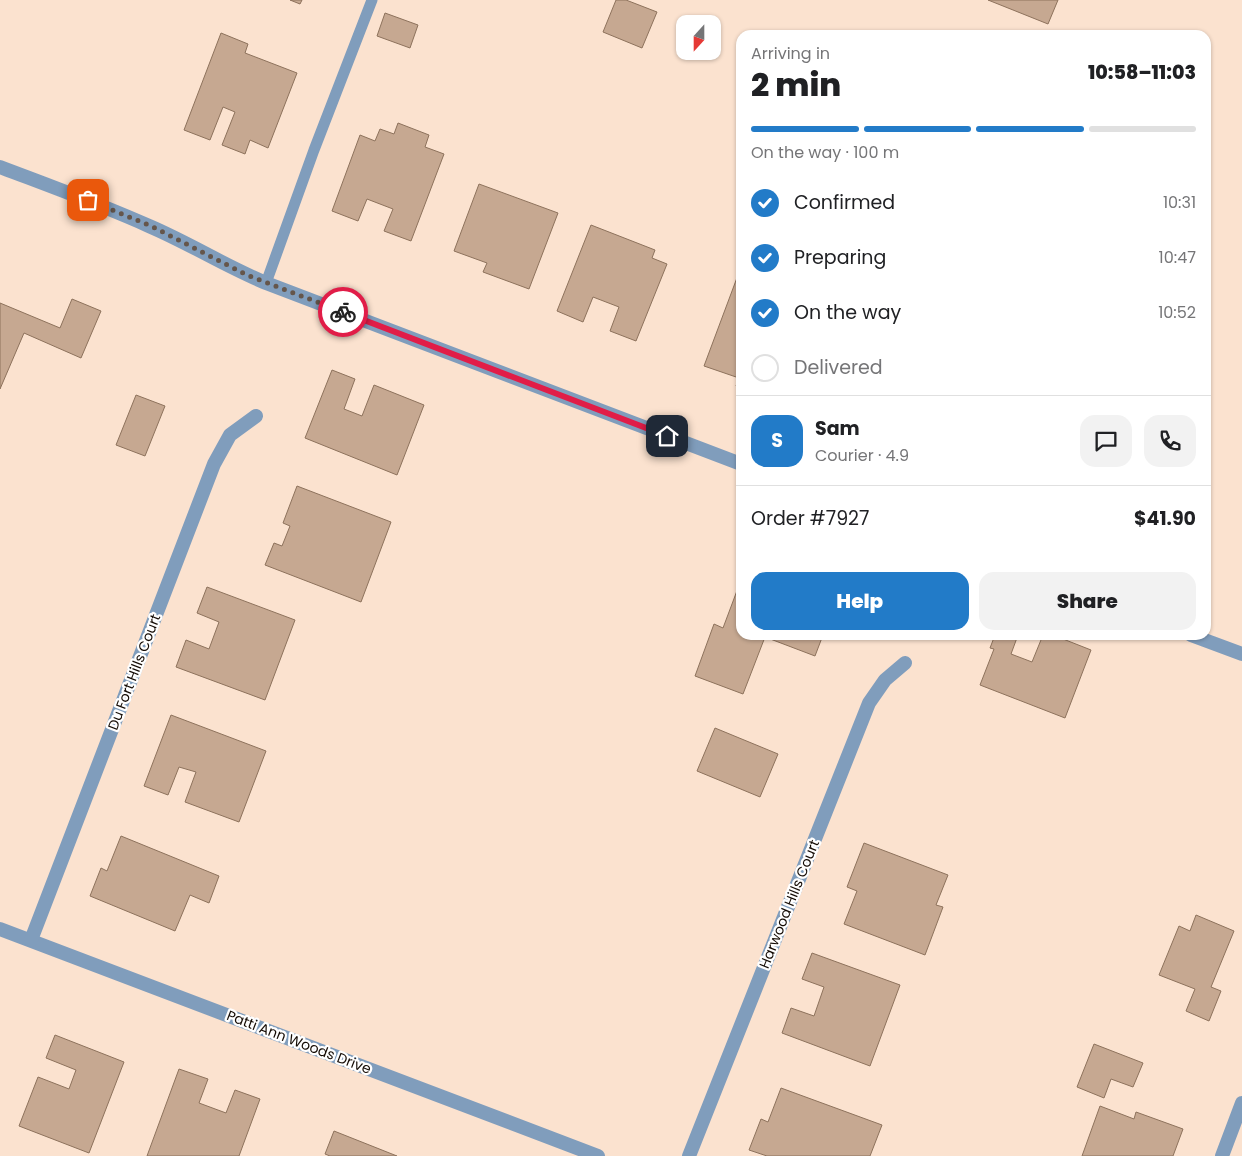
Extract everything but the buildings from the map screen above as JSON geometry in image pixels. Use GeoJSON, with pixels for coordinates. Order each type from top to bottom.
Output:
{"type":"FeatureCollection","features":[{"type":"Feature","properties":{"kind":"street"},"geometry":{"type":"LineString","coordinates":[[0,167],[151,226],[214,259],[266,282],[736,462]]}},
{"type":"Feature","properties":{"kind":"street","name":"Du Fort Hills Court"},"geometry":{"type":"LineString","coordinates":[[31,940],[214,464],[230,435],[256,416]]}},
{"type":"Feature","properties":{"kind":"street"},"geometry":{"type":"LineString","coordinates":[[1204,640],[1242,654]]}},
{"type":"Feature","properties":{"kind":"street","name":"Harwood Hills Court"},"geometry":{"type":"LineString","coordinates":[[689,1156],[869,703],[885,680],[905,663]]}},
{"type":"Feature","properties":{"kind":"street","name":"Patti Ann Woods Drive"},"geometry":{"type":"LineString","coordinates":[[0,929],[598,1156]]}},
{"type":"Feature","properties":{"kind":"street"},"geometry":{"type":"LineString","coordinates":[[1222,1156],[1242,1104]]}},
{"type":"Feature","properties":{"kind":"lane"},"geometry":{"type":"LineString","coordinates":[[266,282],[314,150],[372,0]]}},
{"type":"Feature","properties":{"kind":"way so far"},"geometry":{"type":"LineString","coordinates":[[88,200],[151,226],[247,275],[343,312]]}},
{"type":"Feature","properties":{"kind":"route"},"geometry":{"type":"LineString","coordinates":[[343,312],[667,436]]}}]}
